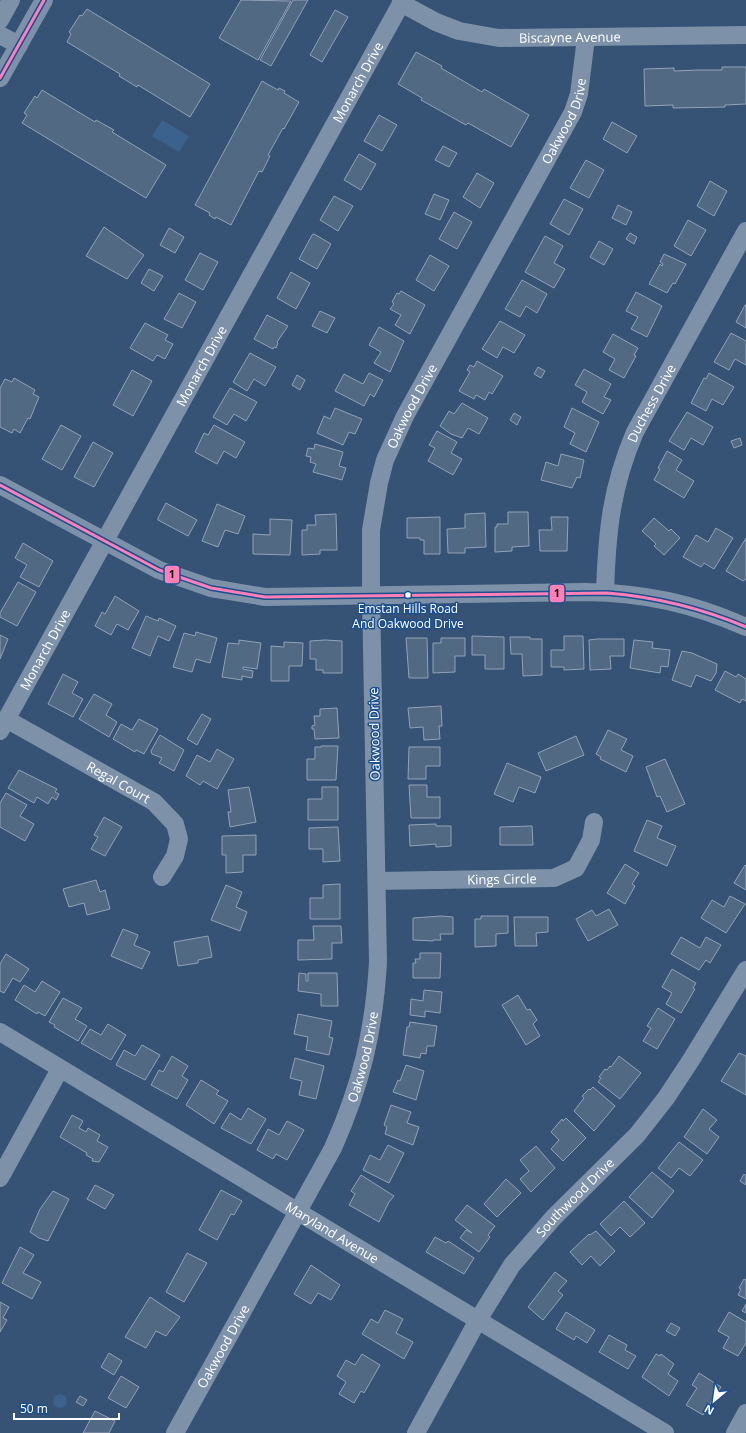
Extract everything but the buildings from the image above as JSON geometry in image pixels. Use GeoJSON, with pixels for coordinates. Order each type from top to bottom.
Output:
{"type":"FeatureCollection","features":[{"type":"Feature","properties":{"kind":"street"},"geometry":{"type":"LineString","coordinates":[[0,20],[11,0]]}},
{"type":"Feature","properties":{"kind":"street"},"geometry":{"type":"LineString","coordinates":[[0,78],[44,0]]}},
{"type":"Feature","properties":{"kind":"street","name":"Biscayne Avenue"},"geometry":{"type":"LineString","coordinates":[[402,1],[436,22],[459,31],[499,38],[746,35]]}},
{"type":"Feature","properties":{"kind":"street","name":"Monarch Drive"},"geometry":{"type":"LineString","coordinates":[[3,725],[402,1]]}},
{"type":"Feature","properties":{"kind":"street"},"geometry":{"type":"LineString","coordinates":[[0,34],[19,44]]}},
{"type":"Feature","properties":{"kind":"street","name":"Oakwood Drive"},"geometry":{"type":"LineString","coordinates":[[175,1433],[333,1148],[348,1113],[364,1061],[376,1001],[378,962],[371,596],[372,522],[379,483],[386,460],[405,416],[574,112],[579,94],[586,38]]}},
{"type":"Feature","properties":{"kind":"street","name":"Duchess Drive"},"geometry":{"type":"LineString","coordinates":[[605,592],[607,537],[610,511],[624,456],[635,432],[746,230]]}},
{"type":"Feature","properties":{"kind":"street"},"geometry":{"type":"LineString","coordinates":[[0,485],[104,542],[165,573],[211,588],[238,594],[293,597],[605,592],[662,598],[691,606],[746,627]]}},
{"type":"Feature","properties":{"kind":"street","name":"Regal Court"},"geometry":{"type":"LineString","coordinates":[[3,725],[154,802],[175,824],[179,839],[175,856],[162,877]]}},
{"type":"Feature","properties":{"kind":"street","name":"Kings Circle"},"geometry":{"type":"LineString","coordinates":[[377,881],[554,878],[576,868],[591,840],[594,822]]}},
{"type":"Feature","properties":{"kind":"street","name":"Southwood Drive"},"geometry":{"type":"LineString","coordinates":[[416,1433],[478,1320],[512,1265],[532,1240],[637,1135],[666,1098],[746,970]]}},
{"type":"Feature","properties":{"kind":"street","name":"Maryland Avenue"},"geometry":{"type":"LineString","coordinates":[[0,1032],[665,1433]]}},
{"type":"Feature","properties":{"kind":"street"},"geometry":{"type":"LineString","coordinates":[[0,1178],[60,1068]]}},
{"type":"Feature","properties":{"kind":"street"},"geometry":{"type":"LineString","coordinates":[[735,1433],[746,1413]]}},
{"type":"Feature","properties":{"kind":"water"},"geometry":{"type":"Polygon","coordinates":[[[162,120],[189,136],[179,152],[152,136],[162,120]]]}},
{"type":"Feature","properties":{"kind":"water"},"geometry":{"type":"Polygon","coordinates":[[[57,1394],[63,1394],[67,1398],[67,1404],[63,1408],[57,1408],[53,1404],[53,1398],[57,1394]]]}},
{"type":"Feature","properties":{"kind":"transit line","name":"1"},"geometry":{"type":"LineString","coordinates":[[0,78],[44,0]]}},
{"type":"Feature","properties":{"kind":"transit line","name":"1"},"geometry":{"type":"LineString","coordinates":[[0,485],[159,570],[211,588],[265,597],[607,593],[643,597],[678,604],[712,614],[746,627]]}},
{"type":"Feature","properties":{"kind":"place","name":"Emstan Hills Road And Oakwood Drive"},"geometry":{"type":"Point","coordinates":[408,595]}}]}
